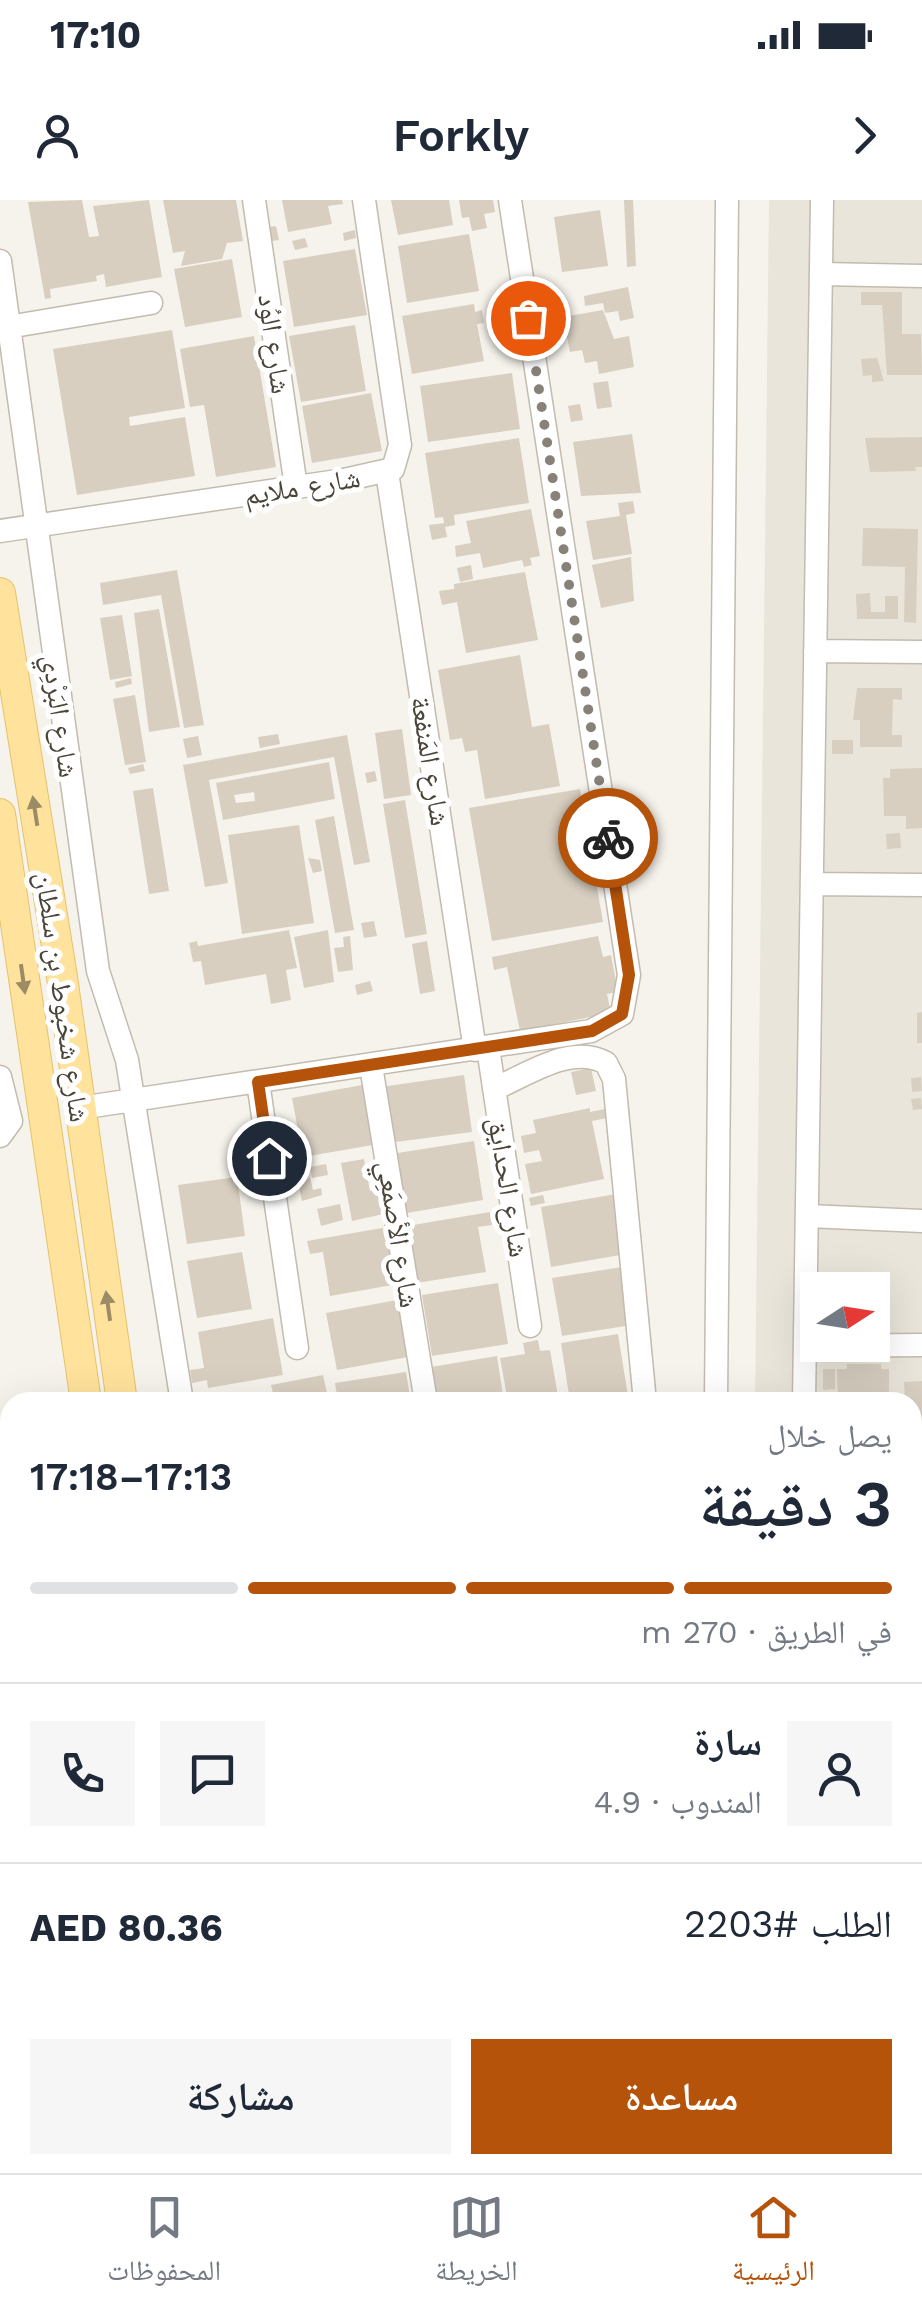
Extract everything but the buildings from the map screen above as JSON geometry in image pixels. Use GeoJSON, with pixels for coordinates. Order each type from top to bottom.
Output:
{"type":"FeatureCollection","features":[{"type":"Feature","properties":{"kind":"main road","name":"شارع شخبوط بن سلطان"},"geometry":{"type":"LineString","coordinates":[[0,593],[121,1392]]}},
{"type":"Feature","properties":{"kind":"main road","name":"شارع شخبوط بن سلطان"},"geometry":{"type":"LineString","coordinates":[[0,814],[85,1392]]}},
{"type":"Feature","properties":{"kind":"street","name":"شارع الوُد"},"geometry":{"type":"LineString","coordinates":[[254,200],[296,488]]}},
{"type":"Feature","properties":{"kind":"street","name":"شارع ملايم"},"geometry":{"type":"LineString","coordinates":[[0,531],[296,488],[387,472],[398,463],[400,445],[364,200]]}},
{"type":"Feature","properties":{"kind":"street"},"geometry":{"type":"LineString","coordinates":[[80,1108],[481,1049],[603,1027],[622,1014],[630,989],[510,200]]}},
{"type":"Feature","properties":{"kind":"street"},"geometry":{"type":"LineString","coordinates":[[716,1392],[726,200]]}},
{"type":"Feature","properties":{"kind":"street"},"geometry":{"type":"LineString","coordinates":[[807,1272],[822,200]]}},
{"type":"Feature","properties":{"kind":"street","name":"شارع البَرْدِي"},"geometry":{"type":"LineString","coordinates":[[0,261],[98,971],[127,1060],[180,1392]]}},
{"type":"Feature","properties":{"kind":"street"},"geometry":{"type":"LineString","coordinates":[[821,274],[922,276]]}},
{"type":"Feature","properties":{"kind":"street"},"geometry":{"type":"LineString","coordinates":[[8,327],[151,303]]}},
{"type":"Feature","properties":{"kind":"street","name":"شارع المَنفعة"},"geometry":{"type":"LineString","coordinates":[[387,472],[481,1049]]}},
{"type":"Feature","properties":{"kind":"street"},"geometry":{"type":"LineString","coordinates":[[815,650],[922,652]]}},
{"type":"Feature","properties":{"kind":"street"},"geometry":{"type":"LineString","coordinates":[[812,884],[922,885]]}},
{"type":"Feature","properties":{"kind":"street","name":"شارع الحدايق"},"geometry":{"type":"LineString","coordinates":[[481,1049],[494,1090],[530,1326]]}},
{"type":"Feature","properties":{"kind":"street"},"geometry":{"type":"LineString","coordinates":[[494,1090],[554,1063],[584,1056],[606,1064],[614,1079],[643,1392]]}},
{"type":"Feature","properties":{"kind":"street","name":"شارع الأصمَعِي"},"geometry":{"type":"LineString","coordinates":[[371,1066],[424,1392]]}},
{"type":"Feature","properties":{"kind":"street"},"geometry":{"type":"LineString","coordinates":[[0,1078],[11,1121],[7,1132],[0,1136]]}},
{"type":"Feature","properties":{"kind":"street"},"geometry":{"type":"LineString","coordinates":[[258,1082],[297,1348]]}},
{"type":"Feature","properties":{"kind":"street"},"geometry":{"type":"LineString","coordinates":[[808,1216],[922,1221]]}},
{"type":"Feature","properties":{"kind":"street"},"geometry":{"type":"LineString","coordinates":[[890,1345],[922,1345]]}},
{"type":"Feature","properties":{"kind":"street"},"geometry":{"type":"LineString","coordinates":[[804,1392],[805,1362]]}},
{"type":"Feature","properties":{"kind":"shaded area"},"geometry":{"type":"Polygon","coordinates":[[[769,200],[922,200],[922,1392],[755,1392],[769,200]]]}},
{"type":"Feature","properties":{"kind":"way so far"},"geometry":{"type":"LineString","coordinates":[[528,318],[608,838]]}},
{"type":"Feature","properties":{"kind":"route"},"geometry":{"type":"LineString","coordinates":[[269,1158],[258,1082],[592,1031],[622,1014],[628,1001],[629,975],[608,838]]}}]}
